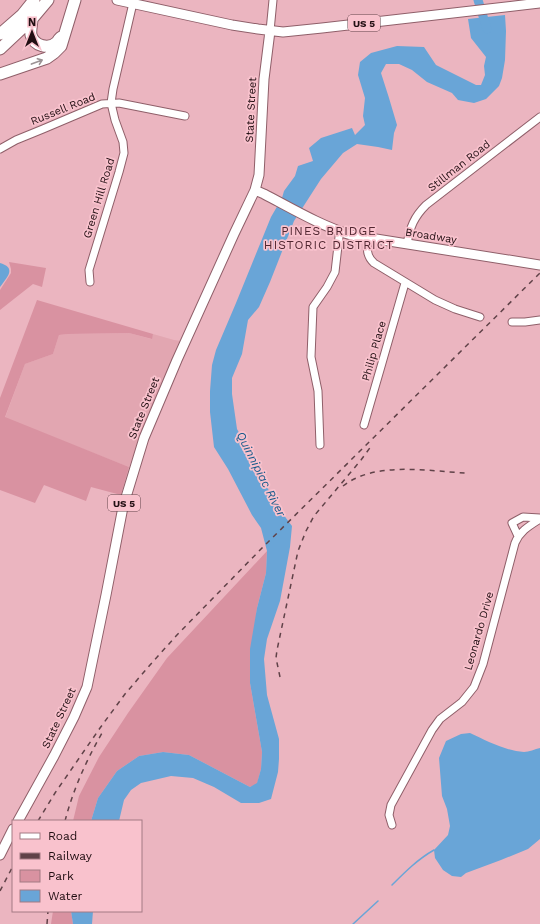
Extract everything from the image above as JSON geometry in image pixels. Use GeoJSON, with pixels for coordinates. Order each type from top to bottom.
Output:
{"type":"FeatureCollection","features":[{"type":"Feature","properties":{"kind":"highway"},"geometry":{"type":"LineString","coordinates":[[0,34],[22,15],[34,0]]}},
{"type":"Feature","properties":{"kind":"highway"},"geometry":{"type":"LineString","coordinates":[[0,49],[32,19],[48,0]]}},
{"type":"Feature","properties":{"kind":"highway"},"geometry":{"type":"LineString","coordinates":[[0,74],[46,58],[61,46],[75,0]]}},
{"type":"Feature","properties":{"kind":"highway"},"geometry":{"type":"LineString","coordinates":[[32,19],[31,35],[34,41],[43,46],[50,46],[57,42],[67,26]]}},
{"type":"Feature","properties":{"kind":"main road"},"geometry":{"type":"LineString","coordinates":[[117,0],[221,23],[270,31]]}},
{"type":"Feature","properties":{"kind":"main road","name":"US 5"},"geometry":{"type":"LineString","coordinates":[[270,31],[298,31],[540,3]]}},
{"type":"Feature","properties":{"kind":"main road","name":"State Street"},"geometry":{"type":"LineString","coordinates":[[19,820],[54,756],[74,717],[87,687],[123,508],[144,438],[177,360],[255,190],[259,175],[264,79],[270,31]]}},
{"type":"Feature","properties":{"kind":"main road","name":"Broadway"},"geometry":{"type":"LineString","coordinates":[[255,190],[324,225],[351,234],[540,265]]}},
{"type":"Feature","properties":{"kind":"main road"},"geometry":{"type":"LineString","coordinates":[[0,855],[12,831]]}},
{"type":"Feature","properties":{"kind":"street","name":"State Street"},"geometry":{"type":"LineString","coordinates":[[270,31],[273,0]]}},
{"type":"Feature","properties":{"kind":"street","name":"Green Hill Road"},"geometry":{"type":"LineString","coordinates":[[90,282],[89,270],[124,153],[123,142],[111,103],[133,4]]}},
{"type":"Feature","properties":{"kind":"street","name":"Russell Road"},"geometry":{"type":"LineString","coordinates":[[0,149],[16,140],[102,104],[119,103],[185,116]]}},
{"type":"Feature","properties":{"kind":"street","name":"Stillman Road"},"geometry":{"type":"LineString","coordinates":[[407,244],[413,223],[419,212],[426,205],[540,117]]}},
{"type":"Feature","properties":{"kind":"street"},"geometry":{"type":"LineString","coordinates":[[320,445],[318,391],[311,357],[313,307],[327,287],[335,272],[341,231]]}},
{"type":"Feature","properties":{"kind":"street"},"geometry":{"type":"LineString","coordinates":[[368,238],[368,253],[370,259],[374,263],[405,283],[444,304],[480,317]]}},
{"type":"Feature","properties":{"kind":"street","name":"Philip Place"},"geometry":{"type":"LineString","coordinates":[[364,426],[405,283]]}},
{"type":"Feature","properties":{"kind":"street"},"geometry":{"type":"LineString","coordinates":[[512,322],[540,320]]}},
{"type":"Feature","properties":{"kind":"street"},"geometry":{"type":"LineString","coordinates":[[523,517],[540,518],[518,536],[512,523],[523,517]]}},
{"type":"Feature","properties":{"kind":"street","name":"Leonardo Drive"},"geometry":{"type":"LineString","coordinates":[[392,825],[389,815],[391,805],[432,730],[440,719],[462,702],[474,687],[483,664],[514,546],[518,536]]}},
{"type":"Feature","properties":{"kind":"shaded area"},"geometry":{"type":"Polygon","coordinates":[[[129,333],[151,339],[153,334],[181,341],[160,388],[129,467],[5,418],[25,364],[53,354],[59,335],[129,333]]]}},
{"type":"Feature","properties":{"kind":"green space"},"geometry":{"type":"Polygon","coordinates":[[[9,262],[46,268],[42,287],[33,284],[0,310],[0,290],[11,273],[9,262]]]}},
{"type":"Feature","properties":{"kind":"green space"},"geometry":{"type":"Polygon","coordinates":[[[37,300],[153,334],[152,339],[129,333],[59,335],[53,354],[25,364],[5,417],[129,467],[121,495],[91,487],[86,501],[44,485],[35,503],[0,490],[0,398],[37,300]]]}},
{"type":"Feature","properties":{"kind":"green space"},"geometry":{"type":"Polygon","coordinates":[[[267,551],[266,573],[257,608],[250,683],[262,752],[261,769],[257,784],[250,787],[189,755],[163,752],[139,756],[117,771],[98,798],[91,820],[73,820],[79,796],[99,757],[167,658],[267,551]]]}},
{"type":"Feature","properties":{"kind":"green space"},"geometry":{"type":"Polygon","coordinates":[[[53,912],[71,912],[73,924],[51,924],[53,912]]]}},
{"type":"Feature","properties":{"kind":"water"},"geometry":{"type":"Polygon","coordinates":[[[505,15],[505,60],[499,86],[486,99],[474,103],[458,100],[452,93],[427,82],[412,70],[399,64],[386,64],[381,73],[397,125],[394,133],[392,150],[357,144],[343,153],[321,179],[294,221],[259,307],[248,320],[242,354],[232,378],[232,394],[237,429],[280,514],[283,514],[292,526],[290,547],[280,601],[267,639],[264,659],[267,695],[279,739],[278,772],[271,799],[259,803],[241,803],[214,787],[193,778],[171,776],[141,783],[131,790],[124,800],[119,820],[91,820],[98,798],[117,771],[139,756],[163,752],[189,755],[250,787],[257,783],[261,769],[262,752],[250,683],[250,649],[257,608],[266,573],[267,551],[261,528],[252,515],[228,469],[214,447],[210,412],[210,391],[212,365],[216,350],[271,217],[282,198],[284,191],[295,176],[298,166],[313,161],[309,148],[321,138],[352,128],[355,135],[365,125],[363,116],[365,98],[358,75],[360,62],[371,53],[397,46],[424,47],[436,65],[476,85],[481,85],[485,75],[484,66],[486,57],[471,38],[468,19],[505,15]]]}},
{"type":"Feature","properties":{"kind":"water"},"geometry":{"type":"Polygon","coordinates":[[[0,263],[8,267],[9,273],[0,287],[0,263]]]}},
{"type":"Feature","properties":{"kind":"water"},"geometry":{"type":"Polygon","coordinates":[[[470,733],[510,750],[526,752],[540,748],[540,839],[528,849],[466,873],[461,877],[452,876],[443,870],[435,858],[434,850],[448,835],[450,826],[447,809],[442,796],[439,758],[446,741],[461,734],[470,733]]]}},
{"type":"Feature","properties":{"kind":"water"},"geometry":{"type":"Polygon","coordinates":[[[71,912],[93,912],[92,924],[73,924],[71,912]]]}},
{"type":"Feature","properties":{"kind":"waterway","name":"Quinnipiac River"},"geometry":{"type":"LineString","coordinates":[[478,0],[487,29]]}},
{"type":"Feature","properties":{"kind":"waterway"},"geometry":{"type":"LineString","coordinates":[[392,885],[417,862],[434,850]]}},
{"type":"Feature","properties":{"kind":"waterway"},"geometry":{"type":"LineString","coordinates":[[353,924],[378,901]]}},
{"type":"Feature","properties":{"kind":"railway"},"geometry":{"type":"LineString","coordinates":[[39,820],[55,793],[125,694],[176,636],[264,546],[540,273]]}},
{"type":"Feature","properties":{"kind":"railway"},"geometry":{"type":"LineString","coordinates":[[280,677],[276,658],[277,650],[298,551],[314,516],[372,445]]}},
{"type":"Feature","properties":{"kind":"railway"},"geometry":{"type":"LineString","coordinates":[[343,486],[356,478],[370,473],[386,470],[402,469],[465,473]]}},
{"type":"Feature","properties":{"kind":"railway"},"geometry":{"type":"LineString","coordinates":[[65,820],[80,776],[102,733]]}},
{"type":"Feature","properties":{"kind":"railway"},"geometry":{"type":"LineString","coordinates":[[0,891],[12,868]]}},
{"type":"Feature","properties":{"kind":"railway"},"geometry":{"type":"LineString","coordinates":[[47,924],[48,912]]}},
{"type":"Feature","properties":{"kind":"district","name":"PINES BRIDGE HISTORIC DISTRICT"},"geometry":{"type":"Point","coordinates":[329,238]}}]}
